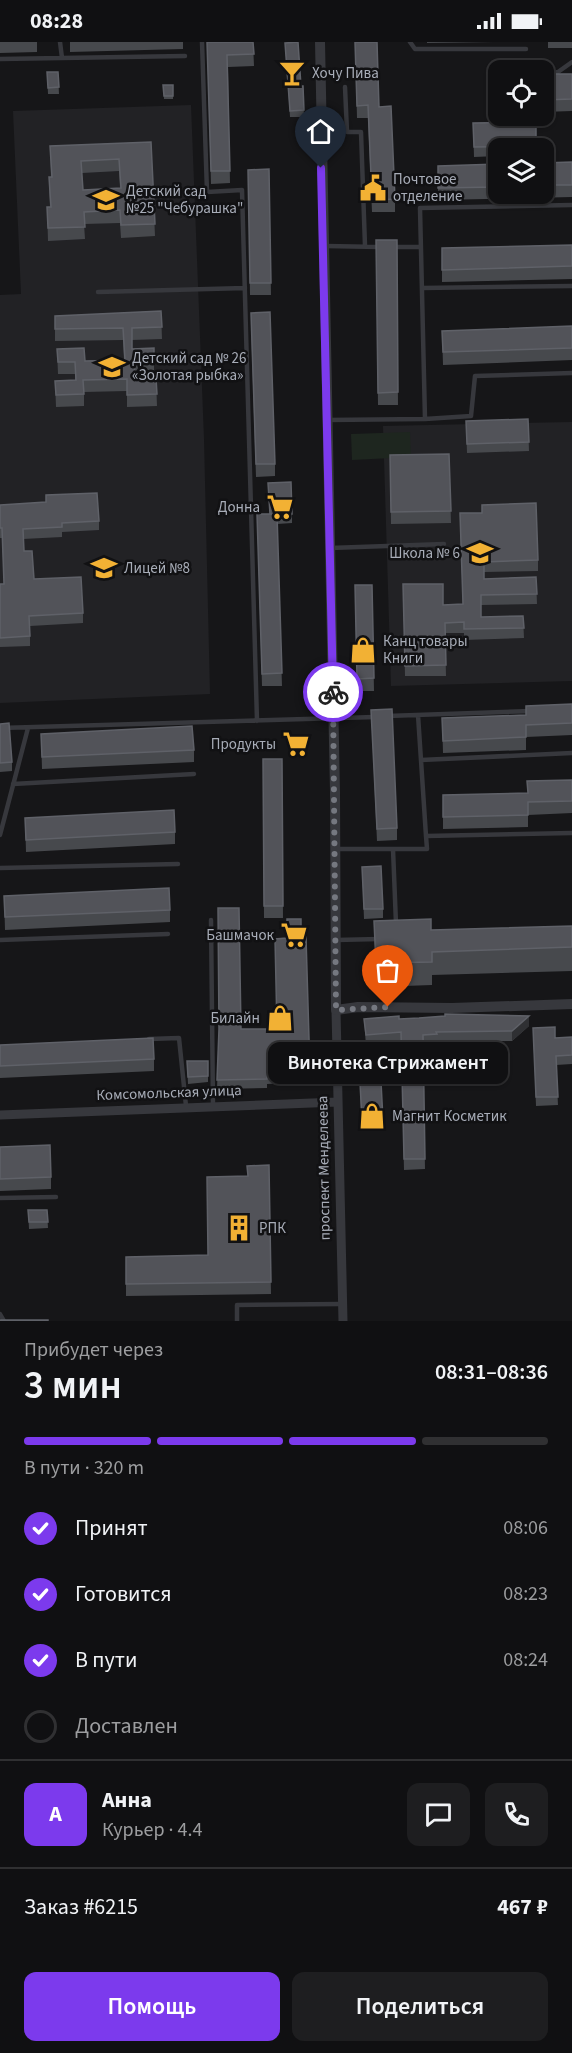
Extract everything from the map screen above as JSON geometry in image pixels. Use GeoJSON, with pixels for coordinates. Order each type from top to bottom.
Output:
{"type":"FeatureCollection","features":[{"type":"Feature","properties":{"kind":"street","name":"проспект Менделеева"},"geometry":{"type":"LineString","coordinates":[[320,42],[343,1321]]}},
{"type":"Feature","properties":{"kind":"street"},"geometry":{"type":"LineString","coordinates":[[336,1010],[358,1007],[452,1008],[572,1004]]}},
{"type":"Feature","properties":{"kind":"street","name":"Комсомольская улица"},"geometry":{"type":"LineString","coordinates":[[0,1115],[186,1106],[338,1102]]}},
{"type":"Feature","properties":{"kind":"lane"},"geometry":{"type":"LineString","coordinates":[[60,42],[62,58]]}},
{"type":"Feature","properties":{"kind":"lane"},"geometry":{"type":"LineString","coordinates":[[202,42],[207,192],[242,190],[257,721]]}},
{"type":"Feature","properties":{"kind":"lane"},"geometry":{"type":"LineString","coordinates":[[410,42],[415,49],[526,49]]}},
{"type":"Feature","properties":{"kind":"lane"},"geometry":{"type":"LineString","coordinates":[[0,59],[185,56]]}},
{"type":"Feature","properties":{"kind":"lane"},"geometry":{"type":"LineString","coordinates":[[554,73],[572,62]]}},
{"type":"Feature","properties":{"kind":"lane"},"geometry":{"type":"LineString","coordinates":[[345,87],[347,132],[361,132],[365,246]]}},
{"type":"Feature","properties":{"kind":"lane"},"geometry":{"type":"LineString","coordinates":[[425,419],[420,208],[572,205]]}},
{"type":"Feature","properties":{"kind":"lane"},"geometry":{"type":"LineString","coordinates":[[323,246],[421,247]]}},
{"type":"Feature","properties":{"kind":"lane"},"geometry":{"type":"LineString","coordinates":[[422,288],[572,286]]}},
{"type":"Feature","properties":{"kind":"lane"},"geometry":{"type":"LineString","coordinates":[[98,292],[245,288]]}},
{"type":"Feature","properties":{"kind":"lane"},"geometry":{"type":"LineString","coordinates":[[327,420],[471,416],[474,376],[572,373]]}},
{"type":"Feature","properties":{"kind":"lane"},"geometry":{"type":"LineString","coordinates":[[330,548],[444,544]]}},
{"type":"Feature","properties":{"kind":"lane"},"geometry":{"type":"LineString","coordinates":[[0,728],[537,711]]}},
{"type":"Feature","properties":{"kind":"lane"},"geometry":{"type":"LineString","coordinates":[[335,849],[427,849],[418,715]]}},
{"type":"Feature","properties":{"kind":"lane"},"geometry":{"type":"LineString","coordinates":[[0,835],[28,728]]}},
{"type":"Feature","properties":{"kind":"lane"},"geometry":{"type":"LineString","coordinates":[[422,760],[572,753]]}},
{"type":"Feature","properties":{"kind":"lane"},"geometry":{"type":"LineString","coordinates":[[14,784],[194,774]]}},
{"type":"Feature","properties":{"kind":"lane"},"geometry":{"type":"LineString","coordinates":[[426,836],[572,833]]}},
{"type":"Feature","properties":{"kind":"lane"},"geometry":{"type":"LineString","coordinates":[[393,849],[397,936]]}},
{"type":"Feature","properties":{"kind":"lane"},"geometry":{"type":"LineString","coordinates":[[0,868],[178,864]]}},
{"type":"Feature","properties":{"kind":"lane"},"geometry":{"type":"LineString","coordinates":[[211,920],[213,1106]]}},
{"type":"Feature","properties":{"kind":"lane"},"geometry":{"type":"LineString","coordinates":[[0,940],[168,934]]}},
{"type":"Feature","properties":{"kind":"lane"},"geometry":{"type":"LineString","coordinates":[[336,940],[386,939]]}},
{"type":"Feature","properties":{"kind":"lane"},"geometry":{"type":"LineString","coordinates":[[143,1040],[179,1038],[186,1106]]}},
{"type":"Feature","properties":{"kind":"lane"},"geometry":{"type":"LineString","coordinates":[[0,1198],[56,1197]]}},
{"type":"Feature","properties":{"kind":"lane"},"geometry":{"type":"LineString","coordinates":[[237,1321],[237,1305],[341,1304]]}},
{"type":"Feature","properties":{"kind":"lane"},"geometry":{"type":"LineString","coordinates":[[0,1314],[4,1321]]}},
{"type":"Feature","properties":{"kind":"shaded area"},"geometry":{"type":"Polygon","coordinates":[[[191,105],[204,439],[210,694],[0,703],[0,295],[21,294],[13,111],[191,105]]]}},
{"type":"Feature","properties":{"kind":"shaded area","name":"Школа № 6"},"geometry":{"type":"Polygon","coordinates":[[[572,422],[572,681],[391,686],[383,426],[572,422]]]}},
{"type":"Feature","properties":{"kind":"shaded area"},"geometry":{"type":"Polygon","coordinates":[[[410,432],[411,457],[352,460],[351,434],[410,432]]]}},
{"type":"Feature","properties":{"kind":"building"},"geometry":{"type":"Polygon","coordinates":[[[207,42],[253,42],[254,54],[227,55],[230,171],[211,171],[207,42]]]}},
{"type":"Feature","properties":{"kind":"building"},"geometry":{"type":"Polygon","coordinates":[[[298,42],[304,110],[290,111],[285,43],[298,42]]]}},
{"type":"Feature","properties":{"kind":"building"},"geometry":{"type":"Polygon","coordinates":[[[355,42],[377,42],[379,107],[391,106],[395,199],[372,200],[368,105],[357,106],[355,42]]]}},
{"type":"Feature","properties":{"kind":"building"},"geometry":{"type":"Polygon","coordinates":[[[47,72],[58,72],[59,87],[48,88],[47,72]]]}},
{"type":"Feature","properties":{"kind":"building"},"geometry":{"type":"Polygon","coordinates":[[[554,74],[572,74],[572,99],[554,100],[554,74]]]}},
{"type":"Feature","properties":{"kind":"building"},"geometry":{"type":"Polygon","coordinates":[[[163,85],[173,85],[173,96],[164,96],[163,85]]]}},
{"type":"Feature","properties":{"kind":"building"},"geometry":{"type":"Polygon","coordinates":[[[473,123],[488,123],[488,126],[536,126],[536,138],[488,138],[488,147],[474,147],[473,123]]]}},
{"type":"Feature","properties":{"kind":"building"},"geometry":{"type":"Polygon","coordinates":[[[151,142],[155,224],[121,225],[120,210],[84,212],[85,227],[48,228],[47,207],[51,207],[49,177],[52,177],[50,146],[151,142]],[[119,159],[81,161],[83,190],[121,188],[119,159]]]}},
{"type":"Feature","properties":{"kind":"building"},"geometry":{"type":"Polygon","coordinates":[[[572,162],[572,185],[554,185],[554,163],[572,162]]]}},
{"type":"Feature","properties":{"kind":"building"},"geometry":{"type":"Polygon","coordinates":[[[488,164],[488,187],[438,188],[438,166],[488,164]]]}},
{"type":"Feature","properties":{"kind":"building"},"geometry":{"type":"Polygon","coordinates":[[[269,169],[271,283],[250,283],[248,170],[269,169]]]}},
{"type":"Feature","properties":{"kind":"building"},"geometry":{"type":"Polygon","coordinates":[[[376,240],[397,240],[398,392],[378,393],[376,240]]]}},
{"type":"Feature","properties":{"kind":"building"},"geometry":{"type":"Polygon","coordinates":[[[572,245],[572,266],[442,270],[442,248],[572,245]]]}},
{"type":"Feature","properties":{"kind":"building"},"geometry":{"type":"Polygon","coordinates":[[[161,311],[162,327],[132,328],[132,349],[154,348],[154,358],[134,359],[135,378],[156,378],[157,394],[127,395],[127,379],[83,380],[84,394],[56,395],[55,381],[76,380],[75,362],[58,362],[57,349],[84,348],[85,361],[125,360],[123,328],[55,329],[55,316],[161,311]]]}},
{"type":"Feature","properties":{"kind":"building"},"geometry":{"type":"Polygon","coordinates":[[[270,312],[275,464],[256,464],[251,313],[270,312]]]}},
{"type":"Feature","properties":{"kind":"building"},"geometry":{"type":"Polygon","coordinates":[[[572,326],[572,348],[443,352],[442,331],[572,326]]]}},
{"type":"Feature","properties":{"kind":"building"},"geometry":{"type":"Polygon","coordinates":[[[528,419],[529,442],[467,444],[466,421],[528,419]]]}},
{"type":"Feature","properties":{"kind":"building"},"geometry":{"type":"Polygon","coordinates":[[[449,454],[451,511],[391,512],[390,455],[449,454]]]}},
{"type":"Feature","properties":{"kind":"building","name":"Донна"},"geometry":{"type":"Polygon","coordinates":[[[291,482],[292,514],[270,514],[268,483],[291,482]]]}},
{"type":"Feature","properties":{"kind":"building"},"geometry":{"type":"Polygon","coordinates":[[[97,493],[99,521],[62,523],[62,527],[23,529],[24,551],[32,551],[34,579],[81,577],[83,613],[29,616],[30,636],[0,638],[0,584],[4,584],[0,505],[46,502],[46,495],[97,493]]]}},
{"type":"Feature","properties":{"kind":"building"},"geometry":{"type":"Polygon","coordinates":[[[536,503],[538,560],[484,562],[484,579],[536,577],[537,594],[481,595],[481,617],[523,616],[524,628],[464,629],[464,622],[445,623],[446,665],[405,666],[403,584],[443,584],[443,605],[463,604],[460,513],[482,513],[482,505],[536,503]]]}},
{"type":"Feature","properties":{"kind":"building"},"geometry":{"type":"Polygon","coordinates":[[[257,514],[277,514],[282,673],[262,674],[257,514]]]}},
{"type":"Feature","properties":{"kind":"building"},"geometry":{"type":"Polygon","coordinates":[[[355,585],[372,585],[374,678],[357,679],[355,585]]]}},
{"type":"Feature","properties":{"kind":"building"},"geometry":{"type":"Polygon","coordinates":[[[572,704],[572,723],[526,725],[526,737],[443,741],[442,718],[526,715],[526,706],[572,704]]]}},
{"type":"Feature","properties":{"kind":"building"},"geometry":{"type":"Polygon","coordinates":[[[392,709],[397,828],[377,829],[371,710],[392,709]]]}},
{"type":"Feature","properties":{"kind":"building"},"geometry":{"type":"Polygon","coordinates":[[[9,723],[12,762],[0,763],[0,724],[9,723]]]}},
{"type":"Feature","properties":{"kind":"building"},"geometry":{"type":"Polygon","coordinates":[[[192,726],[194,750],[42,757],[41,734],[192,726]]]}},
{"type":"Feature","properties":{"kind":"building"},"geometry":{"type":"Polygon","coordinates":[[[263,759],[282,759],[283,906],[264,906],[263,759]]]}},
{"type":"Feature","properties":{"kind":"building"},"geometry":{"type":"Polygon","coordinates":[[[572,780],[572,801],[528,802],[528,815],[443,817],[443,795],[528,793],[527,781],[572,780]]]}},
{"type":"Feature","properties":{"kind":"building"},"geometry":{"type":"Polygon","coordinates":[[[174,810],[175,832],[26,840],[25,818],[174,810]]]}},
{"type":"Feature","properties":{"kind":"building"},"geometry":{"type":"Polygon","coordinates":[[[381,866],[383,909],[364,909],[362,867],[381,866]]]}},
{"type":"Feature","properties":{"kind":"building"},"geometry":{"type":"Polygon","coordinates":[[[169,888],[170,910],[5,917],[4,896],[169,888]]]}},
{"type":"Feature","properties":{"kind":"building"},"geometry":{"type":"Polygon","coordinates":[[[218,908],[239,908],[241,1029],[277,1029],[275,939],[287,938],[287,919],[301,919],[301,938],[306,937],[310,1072],[267,1075],[267,1079],[217,1080],[218,908]]]}},
{"type":"Feature","properties":{"kind":"building"},"geometry":{"type":"Polygon","coordinates":[[[431,919],[431,930],[572,926],[572,947],[432,952],[432,962],[376,963],[374,921],[431,919]]]}},
{"type":"Feature","properties":{"kind":"building"},"geometry":{"type":"Polygon","coordinates":[[[445,1014],[529,1016],[512,1031],[436,1032],[437,1034],[423,1035],[425,1159],[404,1159],[401,1032],[366,1035],[364,1019],[399,1016],[399,1019],[419,1018],[445,1016],[445,1014]]]}},
{"type":"Feature","properties":{"kind":"building"},"geometry":{"type":"Polygon","coordinates":[[[555,1027],[555,1038],[572,1037],[572,1055],[556,1056],[558,1097],[536,1097],[533,1028],[555,1027]]]}},
{"type":"Feature","properties":{"kind":"building"},"geometry":{"type":"Polygon","coordinates":[[[153,1038],[154,1059],[0,1066],[0,1045],[153,1038]]]}},
{"type":"Feature","properties":{"kind":"building"},"geometry":{"type":"Polygon","coordinates":[[[187,1061],[208,1061],[208,1076],[188,1077],[187,1061]]]}},
{"type":"Feature","properties":{"kind":"building"},"geometry":{"type":"Polygon","coordinates":[[[381,1082],[383,1120],[362,1120],[360,1083],[381,1082]]]}},
{"type":"Feature","properties":{"kind":"building"},"geometry":{"type":"Polygon","coordinates":[[[50,1145],[51,1177],[0,1179],[0,1147],[50,1145]]]}},
{"type":"Feature","properties":{"kind":"building","name":"РПК"},"geometry":{"type":"Polygon","coordinates":[[[269,1165],[271,1282],[126,1284],[126,1257],[208,1255],[207,1177],[248,1176],[247,1166],[269,1165]]]}},
{"type":"Feature","properties":{"kind":"building"},"geometry":{"type":"Polygon","coordinates":[[[28,1210],[47,1210],[48,1222],[29,1222],[28,1210]]]}},
{"type":"Feature","properties":{"kind":"building"},"geometry":{"type":"Polygon","coordinates":[[[48,1320],[48,1321],[0,1321],[48,1320]]]}},
{"type":"Feature","properties":{"kind":"way so far"},"geometry":{"type":"LineString","coordinates":[[333,692],[336,1010],[388,1007]]}},
{"type":"Feature","properties":{"kind":"place","name":"Хочу Пива"},"geometry":{"type":"Point","coordinates":[292,73]}},
{"type":"Feature","properties":{"kind":"place","name":"Почтовое отделение"},"geometry":{"type":"Point","coordinates":[373,188]}},
{"type":"Feature","properties":{"kind":"place","name":"Детский сад №25 \"Чебурашка\""},"geometry":{"type":"Point","coordinates":[106,200]}},
{"type":"Feature","properties":{"kind":"place","name":"Детский сад № 26 «Золотая рыбка»"},"geometry":{"type":"Point","coordinates":[112,367]}},
{"type":"Feature","properties":{"kind":"place","name":"Донна"},"geometry":{"type":"Point","coordinates":[280,507]}},
{"type":"Feature","properties":{"kind":"place","name":"Школа № 6"},"geometry":{"type":"Point","coordinates":[480,553]}},
{"type":"Feature","properties":{"kind":"place","name":"Лицей №8"},"geometry":{"type":"Point","coordinates":[104,568]}},
{"type":"Feature","properties":{"kind":"place","name":"Канц товары Книги"},"geometry":{"type":"Point","coordinates":[363,650]}},
{"type":"Feature","properties":{"kind":"place","name":"Продукты"},"geometry":{"type":"Point","coordinates":[296,744]}},
{"type":"Feature","properties":{"kind":"place","name":"Башмачок"},"geometry":{"type":"Point","coordinates":[294,935]}},
{"type":"Feature","properties":{"kind":"place","name":"Винотека Стрижамент"},"geometry":{"type":"Point","coordinates":[388,1007]}},
{"type":"Feature","properties":{"kind":"place","name":"Билайн"},"geometry":{"type":"Point","coordinates":[280,1018]}},
{"type":"Feature","properties":{"kind":"place","name":"Магнит Косметик"},"geometry":{"type":"Point","coordinates":[372,1116]}},
{"type":"Feature","properties":{"kind":"place","name":"РПК"},"geometry":{"type":"Point","coordinates":[239,1228]}},
{"type":"Feature","properties":{"kind":"route"},"geometry":{"type":"LineString","coordinates":[[321,168],[333,692]]}}]}
